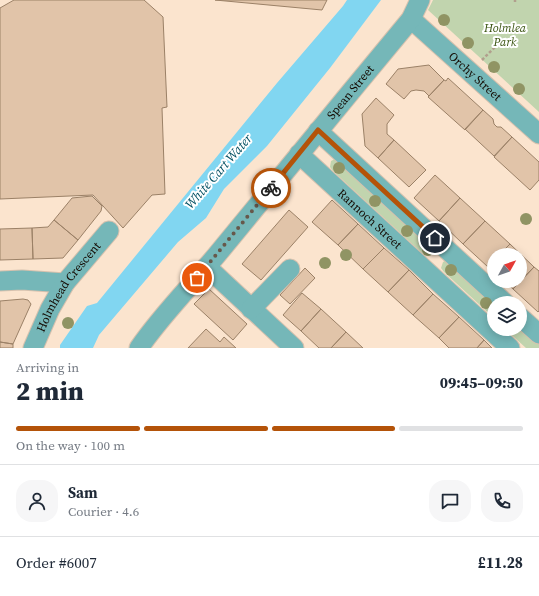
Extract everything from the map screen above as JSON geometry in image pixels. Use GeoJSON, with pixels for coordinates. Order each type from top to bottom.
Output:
{"type":"FeatureCollection","features":[{"type":"Feature","properties":{"kind":"street","name":"Spean Street"},"geometry":{"type":"LineString","coordinates":[[139,348],[151,330],[207,267],[318,130],[411,19],[420,0]]}},
{"type":"Feature","properties":{"kind":"street","name":"Orchy Street"},"geometry":{"type":"LineString","coordinates":[[411,19],[539,134]]}},
{"type":"Feature","properties":{"kind":"street"},"geometry":{"type":"LineString","coordinates":[[318,130],[497,296]]}},
{"type":"Feature","properties":{"kind":"street","name":"Rannoch Street"},"geometry":{"type":"LineString","coordinates":[[299,154],[510,348]]}},
{"type":"Feature","properties":{"kind":"street","name":"Holmhead Crescent"},"geometry":{"type":"LineString","coordinates":[[33,348],[50,309],[65,283],[110,231]]}},
{"type":"Feature","properties":{"kind":"street"},"geometry":{"type":"LineString","coordinates":[[207,267],[294,348]]}},
{"type":"Feature","properties":{"kind":"street"},"geometry":{"type":"LineString","coordinates":[[251,309],[290,269]]}},
{"type":"Feature","properties":{"kind":"street"},"geometry":{"type":"LineString","coordinates":[[0,281],[22,280],[65,283]]}},
{"type":"Feature","properties":{"kind":"street"},"geometry":{"type":"LineString","coordinates":[[527,323],[539,334]]}},
{"type":"Feature","properties":{"kind":"green space","name":"Holmlea Park"},"geometry":{"type":"Polygon","coordinates":[[[433,0],[539,0],[539,112],[428,10],[433,0]]]}},
{"type":"Feature","properties":{"kind":"green space"},"geometry":{"type":"Polygon","coordinates":[[[337,158],[435,249],[433,254],[427,256],[423,254],[333,171],[330,167],[331,161],[337,158]]]}},
{"type":"Feature","properties":{"kind":"green space"},"geometry":{"type":"Polygon","coordinates":[[[448,259],[487,296],[487,312],[444,272],[441,268],[443,262],[448,259]]]}},
{"type":"Feature","properties":{"kind":"green space"},"geometry":{"type":"Polygon","coordinates":[[[527,333],[539,340],[539,348],[526,348],[513,336],[527,336],[527,333]]]}},
{"type":"Feature","properties":{"kind":"water","name":"White Cart Water"},"geometry":{"type":"Polygon","coordinates":[[[347,0],[381,0],[330,68],[267,146],[224,189],[206,218],[178,242],[99,335],[93,348],[60,348],[60,345],[87,306],[97,303],[347,0]]]}},
{"type":"Feature","properties":{"kind":"building"},"geometry":{"type":"Polygon","coordinates":[[[14,0],[144,0],[163,17],[167,107],[162,108],[165,194],[152,195],[123,228],[93,195],[0,199],[0,8],[14,0]]]}},
{"type":"Feature","properties":{"kind":"building"},"geometry":{"type":"Polygon","coordinates":[[[215,0],[327,0],[322,10],[215,0]]]}},
{"type":"Feature","properties":{"kind":"building"},"geometry":{"type":"Polygon","coordinates":[[[429,65],[444,80],[429,96],[424,91],[416,90],[411,91],[404,99],[386,84],[398,69],[429,65]]]}},
{"type":"Feature","properties":{"kind":"building"},"geometry":{"type":"Polygon","coordinates":[[[448,78],[483,110],[465,130],[428,97],[444,80],[446,81],[448,78]]]}},
{"type":"Feature","properties":{"kind":"building"},"geometry":{"type":"Polygon","coordinates":[[[376,98],[394,115],[387,124],[387,134],[394,140],[378,158],[365,146],[362,114],[376,98]]]}},
{"type":"Feature","properties":{"kind":"building"},"geometry":{"type":"Polygon","coordinates":[[[483,110],[493,119],[494,124],[497,127],[501,127],[512,137],[494,156],[465,129],[483,110]]]}},
{"type":"Feature","properties":{"kind":"building"},"geometry":{"type":"Polygon","coordinates":[[[512,137],[539,162],[539,180],[530,190],[494,157],[512,137]]]}},
{"type":"Feature","properties":{"kind":"building"},"geometry":{"type":"Polygon","coordinates":[[[394,140],[426,170],[409,187],[378,158],[394,140]]]}},
{"type":"Feature","properties":{"kind":"building"},"geometry":{"type":"Polygon","coordinates":[[[435,175],[460,198],[439,221],[414,198],[435,175]]]}},
{"type":"Feature","properties":{"kind":"building"},"geometry":{"type":"Polygon","coordinates":[[[92,196],[102,206],[101,211],[78,240],[54,220],[72,198],[92,196]]]}},
{"type":"Feature","properties":{"kind":"building"},"geometry":{"type":"Polygon","coordinates":[[[460,198],[485,221],[463,244],[439,221],[460,198]]]}},
{"type":"Feature","properties":{"kind":"building"},"geometry":{"type":"Polygon","coordinates":[[[332,200],[358,224],[338,245],[312,222],[332,200]]]}},
{"type":"Feature","properties":{"kind":"building"},"geometry":{"type":"Polygon","coordinates":[[[289,210],[308,227],[261,280],[242,264],[289,210]]]}},
{"type":"Feature","properties":{"kind":"building"},"geometry":{"type":"Polygon","coordinates":[[[54,220],[78,240],[63,258],[33,259],[32,228],[48,227],[54,220]]]}},
{"type":"Feature","properties":{"kind":"building"},"geometry":{"type":"Polygon","coordinates":[[[485,221],[510,244],[506,248],[487,248],[487,266],[463,244],[485,221]]]}},
{"type":"Feature","properties":{"kind":"building"},"geometry":{"type":"Polygon","coordinates":[[[358,224],[384,248],[363,269],[338,245],[358,224]]]}},
{"type":"Feature","properties":{"kind":"building"},"geometry":{"type":"Polygon","coordinates":[[[32,228],[33,259],[0,260],[0,229],[32,228]]]}},
{"type":"Feature","properties":{"kind":"building"},"geometry":{"type":"Polygon","coordinates":[[[510,244],[514,248],[506,248],[510,244]]]}},
{"type":"Feature","properties":{"kind":"building"},"geometry":{"type":"Polygon","coordinates":[[[384,248],[409,270],[388,292],[363,269],[384,248]]]}},
{"type":"Feature","properties":{"kind":"building"},"geometry":{"type":"Polygon","coordinates":[[[527,260],[534,267],[527,274],[527,260]]]}},
{"type":"Feature","properties":{"kind":"building"},"geometry":{"type":"Polygon","coordinates":[[[534,267],[539,271],[538,312],[527,302],[527,296],[521,296],[513,289],[527,288],[527,274],[534,267]]]}},
{"type":"Feature","properties":{"kind":"building"},"geometry":{"type":"Polygon","coordinates":[[[305,268],[315,278],[290,304],[280,295],[305,268]]]}},
{"type":"Feature","properties":{"kind":"building"},"geometry":{"type":"Polygon","coordinates":[[[409,270],[433,294],[413,315],[388,292],[409,270]]]}},
{"type":"Feature","properties":{"kind":"building"},"geometry":{"type":"Polygon","coordinates":[[[209,289],[247,324],[233,340],[194,304],[209,289]]]}},
{"type":"Feature","properties":{"kind":"building"},"geometry":{"type":"Polygon","coordinates":[[[302,293],[321,309],[301,331],[283,315],[302,293]]]}},
{"type":"Feature","properties":{"kind":"building"},"geometry":{"type":"Polygon","coordinates":[[[433,294],[459,317],[439,338],[413,315],[433,294]]]}},
{"type":"Feature","properties":{"kind":"building"},"geometry":{"type":"Polygon","coordinates":[[[28,300],[31,304],[13,344],[0,342],[0,301],[28,300]]]}},
{"type":"Feature","properties":{"kind":"building"},"geometry":{"type":"Polygon","coordinates":[[[321,309],[346,332],[331,348],[319,348],[301,331],[321,309]]]}},
{"type":"Feature","properties":{"kind":"building"},"geometry":{"type":"Polygon","coordinates":[[[459,317],[484,340],[477,348],[449,348],[439,338],[459,317]]]}},
{"type":"Feature","properties":{"kind":"building"},"geometry":{"type":"Polygon","coordinates":[[[206,329],[220,342],[224,337],[236,348],[188,348],[206,329]]]}},
{"type":"Feature","properties":{"kind":"building"},"geometry":{"type":"Polygon","coordinates":[[[346,332],[363,348],[331,348],[346,332]]]}},
{"type":"Feature","properties":{"kind":"building"},"geometry":{"type":"Polygon","coordinates":[[[484,340],[492,348],[477,348],[484,340]]]}},
{"type":"Feature","properties":{"kind":"building"},"geometry":{"type":"Polygon","coordinates":[[[0,342],[13,344],[13,348],[0,348],[0,342]]]}},
{"type":"Feature","properties":{"kind":"way so far"},"geometry":{"type":"LineString","coordinates":[[197,278],[271,188]]}},
{"type":"Feature","properties":{"kind":"route"},"geometry":{"type":"LineString","coordinates":[[271,188],[318,130],[435,238]]}}]}
